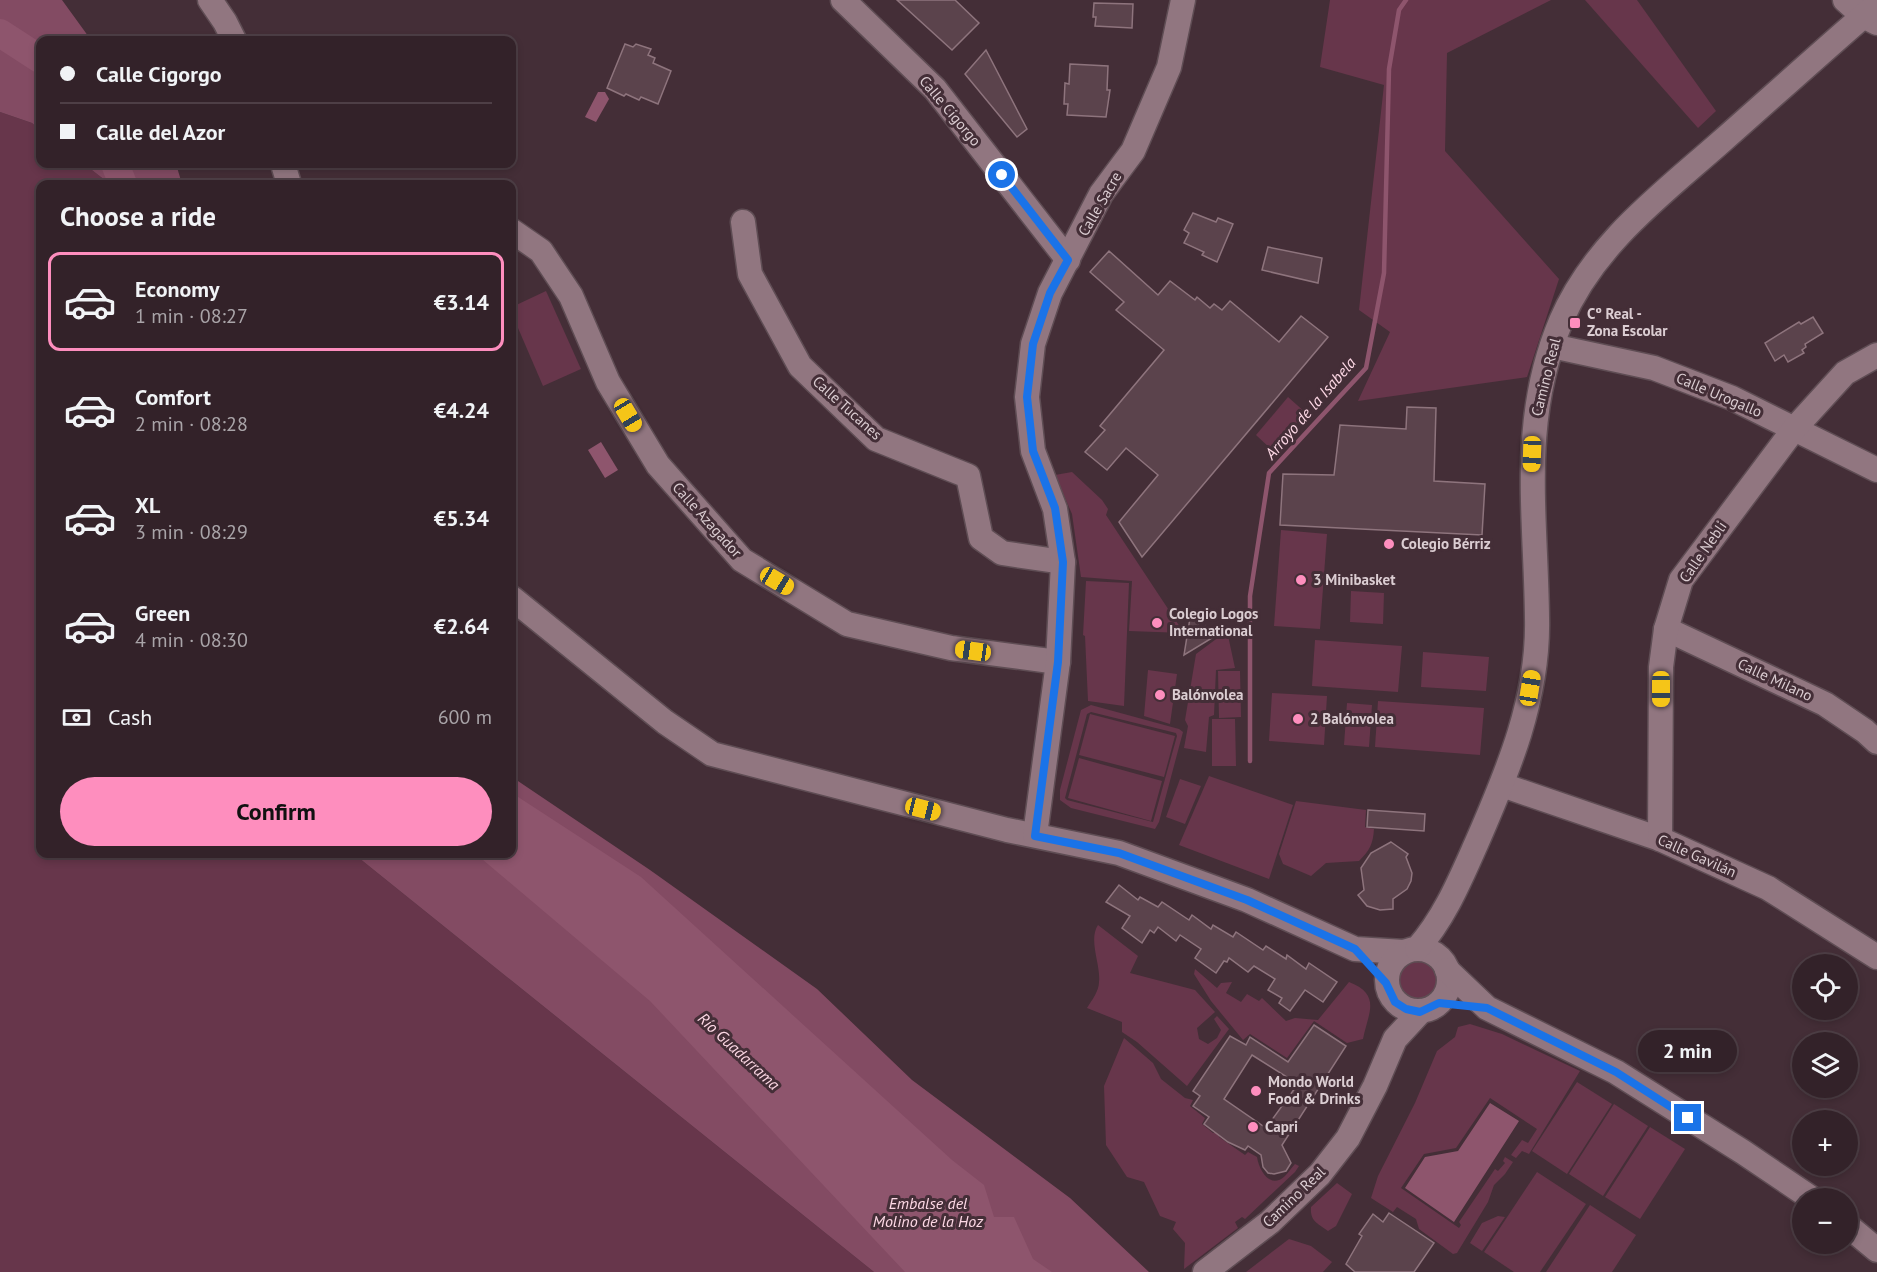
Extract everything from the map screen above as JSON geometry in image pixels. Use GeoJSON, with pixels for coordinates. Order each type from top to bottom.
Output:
{"type":"FeatureCollection","features":[{"type":"Feature","properties":{"kind":"street"},"geometry":{"type":"LineString","coordinates":[[210,0],[232,36]]}},
{"type":"Feature","properties":{"kind":"street","name":"Calle Cigorgo"},"geometry":{"type":"LineString","coordinates":[[843,0],[935,89],[1068,260]]}},
{"type":"Feature","properties":{"kind":"street","name":"Calle Sacre"},"geometry":{"type":"LineString","coordinates":[[1035,836],[1058,662],[1063,562],[1055,508],[1033,451],[1027,397],[1033,344],[1050,293],[1101,194],[1132,151],[1169,67],[1183,0]]}},
{"type":"Feature","properties":{"kind":"street"},"geometry":{"type":"LineString","coordinates":[[1845,0],[1872,15]]}},
{"type":"Feature","properties":{"kind":"street","name":"Camino Real"},"geometry":{"type":"LineString","coordinates":[[1411,950],[1431,933],[1450,904],[1502,785],[1527,709],[1538,621],[1532,454],[1538,400],[1560,322],[1579,284],[1622,229],[1872,15]]}},
{"type":"Feature","properties":{"kind":"street","name":"Calle Tucanes"},"geometry":{"type":"LineString","coordinates":[[743,222],[750,274],[801,366],[876,439],[968,476],[981,538],[1002,553],[1063,562]]}},
{"type":"Feature","properties":{"kind":"street","name":"Calle Azagador"},"geometry":{"type":"LineString","coordinates":[[516,234],[541,251],[571,296],[608,382],[658,465],[742,560],[847,624],[951,648],[1058,662]]}},
{"type":"Feature","properties":{"kind":"street","name":"Calle Urogallo"},"geometry":{"type":"LineString","coordinates":[[1552,346],[1654,368],[1732,398],[1877,470]]}},
{"type":"Feature","properties":{"kind":"street","name":"Calle Nebli"},"geometry":{"type":"LineString","coordinates":[[1660,839],[1661,667],[1666,629],[1681,580],[1794,429],[1845,373],[1877,355]]}},
{"type":"Feature","properties":{"kind":"street"},"geometry":{"type":"LineString","coordinates":[[516,601],[665,723],[712,754],[886,800],[1035,836],[1119,853],[1247,900],[1355,949],[1432,952],[1487,1008],[1616,1072],[1796,1188]]}},
{"type":"Feature","properties":{"kind":"street","name":"Calle Milano"},"geometry":{"type":"LineString","coordinates":[[1666,629],[1825,704],[1865,731],[1877,742]]}},
{"type":"Feature","properties":{"kind":"street","name":"Calle Gavilán"},"geometry":{"type":"LineString","coordinates":[[1502,785],[1660,839],[1768,888],[1877,957]]}},
{"type":"Feature","properties":{"kind":"street","name":"Camino Real"},"geometry":{"type":"LineString","coordinates":[[1446,966],[1442,940],[1450,904]]}},
{"type":"Feature","properties":{"kind":"street"},"geometry":{"type":"LineString","coordinates":[[1355,949],[1406,1009],[1487,1008]]}},
{"type":"Feature","properties":{"kind":"street"},"geometry":{"type":"LineString","coordinates":[[1390,992],[1390,965],[1411,950]]}},
{"type":"Feature","properties":{"kind":"street"},"geometry":{"type":"LineString","coordinates":[[1429,1007],[1448,988],[1446,966]]}},
{"type":"Feature","properties":{"kind":"street","name":"Camino Real"},"geometry":{"type":"LineString","coordinates":[[1390,992],[1395,1039]]}},
{"type":"Feature","properties":{"kind":"street","name":"Camino Real"},"geometry":{"type":"LineString","coordinates":[[1205,1272],[1270,1222],[1320,1174],[1348,1138],[1375,1086],[1395,1039],[1429,1007]]}},
{"type":"Feature","properties":{"kind":"street"},"geometry":{"type":"LineString","coordinates":[[1858,1234],[1877,1250]]}},
{"type":"Feature","properties":{"kind":"shaded area"},"geometry":{"type":"Polygon","coordinates":[[[0,0],[62,0],[88,36],[36,36],[36,126],[0,112],[0,0]]]}},
{"type":"Feature","properties":{"kind":"shaded area"},"geometry":{"type":"Polygon","coordinates":[[[1330,0],[1551,0],[1447,53],[1445,151],[1559,279],[1527,377],[1358,401],[1390,332],[1359,310],[1384,85],[1320,67],[1330,0]]]}},
{"type":"Feature","properties":{"kind":"shaded area"},"geometry":{"type":"Polygon","coordinates":[[[1585,0],[1637,0],[1716,111],[1698,128],[1585,0]]]}},
{"type":"Feature","properties":{"kind":"shaded area"},"geometry":{"type":"Polygon","coordinates":[[[0,112],[36,126],[36,168],[89,168],[105,180],[36,180],[36,858],[359,858],[874,1272],[0,1272],[0,112]]]}},
{"type":"Feature","properties":{"kind":"shaded area"},"geometry":{"type":"Polygon","coordinates":[[[89,168],[177,168],[181,180],[105,180],[89,168]]]}},
{"type":"Feature","properties":{"kind":"shaded area"},"geometry":{"type":"Polygon","coordinates":[[[546,291],[581,369],[543,386],[516,323],[516,305],[546,291]]]}},
{"type":"Feature","properties":{"kind":"shaded area"},"geometry":{"type":"Polygon","coordinates":[[[1288,397],[1306,413],[1274,452],[1256,435],[1288,397]]]}},
{"type":"Feature","properties":{"kind":"shaded area"},"geometry":{"type":"Polygon","coordinates":[[[1072,472],[1102,500],[1108,509],[1106,515],[1184,633],[1129,631],[1132,581],[1081,577],[1072,514],[1055,475],[1072,472]]]}},
{"type":"Feature","properties":{"kind":"shaded area","name":"3 Minibasket"},"geometry":{"type":"Polygon","coordinates":[[[1281,530],[1327,534],[1320,629],[1274,626],[1281,530]]]}},
{"type":"Feature","properties":{"kind":"shaded area"},"geometry":{"type":"Polygon","coordinates":[[[1086,581],[1129,583],[1124,706],[1088,701],[1085,636],[1083,635],[1086,581]]]}},
{"type":"Feature","properties":{"kind":"shaded area"},"geometry":{"type":"Polygon","coordinates":[[[1351,591],[1384,593],[1383,624],[1350,622],[1351,591]]]}},
{"type":"Feature","properties":{"kind":"shaded area"},"geometry":{"type":"Polygon","coordinates":[[[1227,631],[1235,668],[1216,670],[1214,715],[1209,717],[1206,752],[1184,748],[1188,726],[1185,720],[1196,654],[1227,631]]]}},
{"type":"Feature","properties":{"kind":"shaded area"},"geometry":{"type":"Polygon","coordinates":[[[1315,640],[1402,646],[1398,692],[1312,686],[1315,640]]]}},
{"type":"Feature","properties":{"kind":"shaded area"},"geometry":{"type":"Polygon","coordinates":[[[1423,652],[1489,657],[1486,691],[1421,687],[1423,652]]]}},
{"type":"Feature","properties":{"kind":"shaded area","name":"Balónvolea"},"geometry":{"type":"Polygon","coordinates":[[[1148,670],[1177,674],[1170,724],[1144,716],[1148,670]]]}},
{"type":"Feature","properties":{"kind":"shaded area"},"geometry":{"type":"Polygon","coordinates":[[[1218,671],[1240,671],[1241,717],[1219,718],[1218,671]]]}},
{"type":"Feature","properties":{"kind":"shaded area","name":"2 Balónvolea"},"geometry":{"type":"Polygon","coordinates":[[[1272,693],[1327,696],[1324,745],[1269,741],[1272,693]]]}},
{"type":"Feature","properties":{"kind":"shaded area"},"geometry":{"type":"Polygon","coordinates":[[[1378,701],[1484,708],[1480,755],[1375,747],[1378,701]]]}},
{"type":"Feature","properties":{"kind":"shaded area"},"geometry":{"type":"Polygon","coordinates":[[[1347,703],[1372,705],[1369,747],[1344,745],[1347,703]]]}},
{"type":"Feature","properties":{"kind":"shaded area"},"geometry":{"type":"Polygon","coordinates":[[[1091,705],[1183,732],[1159,822],[1155,829],[1071,808],[1060,800],[1060,790],[1081,710],[1091,705]],[[1091,712],[1087,714],[1065,798],[1153,822],[1176,733],[1091,712]]]}},
{"type":"Feature","properties":{"kind":"shaded area"},"geometry":{"type":"Polygon","coordinates":[[[1090,714],[1175,736],[1164,777],[1079,755],[1090,714]]]}},
{"type":"Feature","properties":{"kind":"shaded area"},"geometry":{"type":"Polygon","coordinates":[[[1212,719],[1235,719],[1236,766],[1212,766],[1212,719]]]}},
{"type":"Feature","properties":{"kind":"shaded area"},"geometry":{"type":"Polygon","coordinates":[[[1079,758],[1162,781],[1151,821],[1068,798],[1079,758]]]}},
{"type":"Feature","properties":{"kind":"shaded area"},"geometry":{"type":"Polygon","coordinates":[[[1209,776],[1293,805],[1269,879],[1179,845],[1209,776]]]}},
{"type":"Feature","properties":{"kind":"shaded area"},"geometry":{"type":"Polygon","coordinates":[[[1180,779],[1201,786],[1185,824],[1166,817],[1180,779]]]}},
{"type":"Feature","properties":{"kind":"shaded area"},"geometry":{"type":"Polygon","coordinates":[[[516,780],[650,870],[817,989],[912,1080],[1070,1198],[1149,1272],[874,1272],[359,858],[516,858],[516,780]]]}},
{"type":"Feature","properties":{"kind":"shaded area"},"geometry":{"type":"Polygon","coordinates":[[[1296,801],[1366,810],[1365,827],[1374,829],[1372,843],[1366,853],[1359,861],[1326,863],[1311,876],[1283,864],[1279,854],[1296,801]]]}},
{"type":"Feature","properties":{"kind":"shaded area"},"geometry":{"type":"Polygon","coordinates":[[[1098,925],[1138,956],[1130,973],[1195,990],[1215,1012],[1197,1028],[1199,1039],[1208,1044],[1217,1038],[1221,1030],[1214,1019],[1217,1016],[1229,1029],[1187,1086],[1137,1042],[1122,1032],[1122,1022],[1087,1008],[1099,985],[1094,945],[1098,925]]]}},
{"type":"Feature","properties":{"kind":"shaded area"},"geometry":{"type":"Polygon","coordinates":[[[1418,957],[1434,964],[1441,980],[1434,996],[1418,1003],[1402,996],[1395,980],[1402,964],[1418,957]]]}},
{"type":"Feature","properties":{"kind":"shaded area"},"geometry":{"type":"Polygon","coordinates":[[[1195,969],[1217,988],[1221,983],[1232,982],[1226,993],[1241,1002],[1247,994],[1259,1001],[1262,998],[1286,1021],[1295,1018],[1318,1020],[1349,982],[1359,987],[1369,999],[1369,1013],[1363,1039],[1347,1043],[1314,1021],[1287,1058],[1250,1034],[1243,1040],[1211,1001],[1194,974],[1195,969]]]}},
{"type":"Feature","properties":{"kind":"shaded area"},"geometry":{"type":"Polygon","coordinates":[[[1470,1024],[1502,1034],[1580,1071],[1529,1154],[1522,1151],[1516,1158],[1511,1155],[1522,1140],[1528,1143],[1537,1129],[1490,1098],[1456,1148],[1424,1154],[1401,1188],[1459,1228],[1461,1225],[1459,1222],[1495,1169],[1498,1171],[1505,1163],[1503,1161],[1505,1157],[1513,1162],[1494,1185],[1488,1202],[1457,1253],[1453,1254],[1419,1229],[1416,1219],[1397,1207],[1393,1212],[1371,1198],[1378,1176],[1415,1103],[1437,1051],[1455,1037],[1458,1027],[1470,1024]]]}},
{"type":"Feature","properties":{"kind":"shaded area"},"geometry":{"type":"Polygon","coordinates":[[[1124,1038],[1153,1063],[1161,1079],[1185,1098],[1193,1100],[1190,1106],[1205,1118],[1202,1124],[1213,1133],[1219,1132],[1219,1137],[1245,1155],[1248,1152],[1257,1157],[1260,1167],[1270,1180],[1280,1180],[1295,1164],[1299,1166],[1245,1219],[1242,1217],[1235,1222],[1238,1228],[1184,1269],[1185,1243],[1173,1229],[1176,1222],[1160,1216],[1144,1182],[1127,1177],[1106,1145],[1104,1086],[1124,1038]]]}},
{"type":"Feature","properties":{"kind":"shaded area"},"geometry":{"type":"Polygon","coordinates":[[[1577,1082],[1612,1104],[1567,1174],[1532,1151],[1577,1082]]]}},
{"type":"Feature","properties":{"kind":"shaded area"},"geometry":{"type":"Polygon","coordinates":[[[1614,1104],[1648,1126],[1603,1196],[1569,1174],[1614,1104]]]}},
{"type":"Feature","properties":{"kind":"shaded area"},"geometry":{"type":"Polygon","coordinates":[[[1650,1127],[1685,1149],[1640,1219],[1605,1197],[1650,1127]]]}},
{"type":"Feature","properties":{"kind":"shaded area"},"geometry":{"type":"Polygon","coordinates":[[[1537,1172],[1586,1204],[1540,1272],[1514,1272],[1484,1252],[1537,1172]]]}},
{"type":"Feature","properties":{"kind":"shaded area"},"geometry":{"type":"Polygon","coordinates":[[[1337,1183],[1352,1194],[1336,1226],[1328,1231],[1313,1219],[1311,1207],[1337,1183]]]}},
{"type":"Feature","properties":{"kind":"shaded area"},"geometry":{"type":"Polygon","coordinates":[[[1590,1205],[1636,1235],[1612,1272],[1546,1272],[1590,1205]]]}},
{"type":"Feature","properties":{"kind":"shaded area"},"geometry":{"type":"Polygon","coordinates":[[[1498,1216],[1505,1217],[1482,1251],[1470,1243],[1482,1223],[1498,1216]]]}},
{"type":"Feature","properties":{"kind":"shaded area"},"geometry":{"type":"Polygon","coordinates":[[[1289,1239],[1311,1246],[1332,1262],[1323,1272],[1246,1272],[1289,1239]]]}},
{"type":"Feature","properties":{"kind":"water"},"geometry":{"type":"Polygon","coordinates":[[[598,92],[605,92],[609,99],[596,122],[585,117],[598,92]]]}},
{"type":"Feature","properties":{"kind":"water"},"geometry":{"type":"Polygon","coordinates":[[[601,442],[618,470],[605,478],[588,450],[601,442]]]}},
{"type":"Feature","properties":{"kind":"water","name":"Embalse del Molino de la Hoz"},"geometry":{"type":"Polygon","coordinates":[[[516,796],[641,877],[952,1160],[984,1185],[994,1217],[1014,1217],[1033,1259],[1052,1272],[905,1272],[650,1001],[481,858],[516,858],[516,796]]]}},
{"type":"Feature","properties":{"kind":"water"},"geometry":{"type":"Polygon","coordinates":[[[1490,1103],[1519,1121],[1454,1222],[1405,1188],[1425,1157],[1458,1151],[1490,1103]]]}},
{"type":"Feature","properties":{"kind":"building"},"geometry":{"type":"Polygon","coordinates":[[[897,0],[955,0],[979,23],[952,50],[897,0]]]}},
{"type":"Feature","properties":{"kind":"building"},"geometry":{"type":"Polygon","coordinates":[[[1094,3],[1133,4],[1132,28],[1095,26],[1094,3]]]}},
{"type":"Feature","properties":{"kind":"building"},"geometry":{"type":"Polygon","coordinates":[[[625,44],[633,47],[636,44],[651,49],[648,55],[655,58],[653,63],[671,71],[658,104],[641,97],[639,100],[626,94],[624,96],[607,88],[625,44]]]}},
{"type":"Feature","properties":{"kind":"building"},"geometry":{"type":"Polygon","coordinates":[[[986,50],[1027,129],[1017,137],[965,74],[986,50]]]}},
{"type":"Feature","properties":{"kind":"building"},"geometry":{"type":"Polygon","coordinates":[[[1070,64],[1108,66],[1107,90],[1110,90],[1106,117],[1067,115],[1068,104],[1064,104],[1065,83],[1069,84],[1070,64]]]}},
{"type":"Feature","properties":{"kind":"building"},"geometry":{"type":"Polygon","coordinates":[[[1193,213],[1216,222],[1218,218],[1233,224],[1217,262],[1202,255],[1204,252],[1184,243],[1189,233],[1184,230],[1193,213]]]}},
{"type":"Feature","properties":{"kind":"building"},"geometry":{"type":"Polygon","coordinates":[[[1268,247],[1322,258],[1318,283],[1262,270],[1268,247]]]}},
{"type":"Feature","properties":{"kind":"building"},"geometry":{"type":"Polygon","coordinates":[[[1109,251],[1158,295],[1170,281],[1195,300],[1197,297],[1210,308],[1214,304],[1222,310],[1230,301],[1279,342],[1301,316],[1328,337],[1142,557],[1119,522],[1158,475],[1126,448],[1107,470],[1085,452],[1105,430],[1100,426],[1164,350],[1116,310],[1124,302],[1090,272],[1109,251]]]}},
{"type":"Feature","properties":{"kind":"building"},"geometry":{"type":"Polygon","coordinates":[[[1813,317],[1823,333],[1805,344],[1806,347],[1802,350],[1804,353],[1788,362],[1784,355],[1775,361],[1765,343],[1799,322],[1801,324],[1813,317]]]}},
{"type":"Feature","properties":{"kind":"building"},"geometry":{"type":"Polygon","coordinates":[[[1407,407],[1436,408],[1434,481],[1485,484],[1482,535],[1280,525],[1283,474],[1334,475],[1340,425],[1406,429],[1407,407]]]}},
{"type":"Feature","properties":{"kind":"building"},"geometry":{"type":"Polygon","coordinates":[[[1191,612],[1202,629],[1205,626],[1212,638],[1184,655],[1191,612]]]}},
{"type":"Feature","properties":{"kind":"building"},"geometry":{"type":"Polygon","coordinates":[[[1368,810],[1425,814],[1424,831],[1367,827],[1368,810]]]}},
{"type":"Feature","properties":{"kind":"building"},"geometry":{"type":"Polygon","coordinates":[[[1391,842],[1408,854],[1406,857],[1412,873],[1411,881],[1407,889],[1393,899],[1393,909],[1380,910],[1367,906],[1358,895],[1364,890],[1361,868],[1371,853],[1391,842]]]}},
{"type":"Feature","properties":{"kind":"building"},"geometry":{"type":"Polygon","coordinates":[[[1119,885],[1138,900],[1140,897],[1158,907],[1162,902],[1189,920],[1192,915],[1211,929],[1213,925],[1233,937],[1236,932],[1263,950],[1266,946],[1286,959],[1287,955],[1306,969],[1309,963],[1337,982],[1323,1002],[1305,990],[1290,1011],[1279,1003],[1282,998],[1268,990],[1275,979],[1254,966],[1248,972],[1229,958],[1227,962],[1224,961],[1216,973],[1195,958],[1201,949],[1180,935],[1176,941],[1158,927],[1154,933],[1150,930],[1142,943],[1122,928],[1130,916],[1106,902],[1119,885]]]}},
{"type":"Feature","properties":{"kind":"building"},"geometry":{"type":"Polygon","coordinates":[[[1314,1025],[1346,1046],[1282,1145],[1291,1163],[1286,1171],[1274,1174],[1268,1173],[1263,1167],[1261,1155],[1248,1146],[1245,1150],[1228,1142],[1204,1124],[1209,1117],[1193,1106],[1200,1096],[1193,1091],[1230,1036],[1246,1045],[1250,1037],[1288,1062],[1314,1025]],[[1252,1055],[1224,1099],[1266,1128],[1298,1084],[1252,1055]]]}},
{"type":"Feature","properties":{"kind":"building"},"geometry":{"type":"Polygon","coordinates":[[[1389,1213],[1434,1243],[1414,1272],[1355,1272],[1346,1264],[1362,1236],[1359,1234],[1373,1214],[1383,1222],[1389,1213]]]}},
{"type":"Feature","properties":{"kind":"waterway","name":"Arroyo de la Isabela"},"geometry":{"type":"LineString","coordinates":[[1250,761],[1250,596],[1269,473],[1366,368],[1384,273],[1389,69],[1399,10],[1406,0]]}},
{"type":"Feature","properties":{"kind":"waterway","name":"Río Guadarrama"},"geometry":{"type":"LineString","coordinates":[[0,33],[36,56]]}},
{"type":"Feature","properties":{"kind":"waterway","name":"Río Guadarrama"},"geometry":{"type":"LineString","coordinates":[[117,168],[121,180]]}},
{"type":"Feature","properties":{"kind":"place","name":"Cº Real - Zona Escolar"},"geometry":{"type":"Point","coordinates":[1575,323]}},
{"type":"Feature","properties":{"kind":"place","name":"Colegio Bérriz"},"geometry":{"type":"Point","coordinates":[1389,544]}},
{"type":"Feature","properties":{"kind":"place","name":"3 Minibasket"},"geometry":{"type":"Point","coordinates":[1301,580]}},
{"type":"Feature","properties":{"kind":"place","name":"Colegio Logos International"},"geometry":{"type":"Point","coordinates":[1157,623]}},
{"type":"Feature","properties":{"kind":"place","name":"Balónvolea"},"geometry":{"type":"Point","coordinates":[1160,695]}},
{"type":"Feature","properties":{"kind":"place","name":"2 Balónvolea"},"geometry":{"type":"Point","coordinates":[1298,719]}},
{"type":"Feature","properties":{"kind":"place","name":"Mondo World Food & Drinks"},"geometry":{"type":"Point","coordinates":[1256,1091]}},
{"type":"Feature","properties":{"kind":"place","name":"Capri"},"geometry":{"type":"Point","coordinates":[1253,1127]}},
{"type":"Feature","properties":{"kind":"route"},"geometry":{"type":"LineString","coordinates":[[1002,175],[1068,260],[1050,293],[1033,344],[1027,397],[1033,451],[1055,508],[1063,562],[1058,662],[1035,836],[1119,853],[1247,900],[1355,949],[1386,983],[1390,996],[1395,1002],[1406,1009],[1420,1012],[1439,1003],[1487,1008],[1616,1072],[1688,1118]]}}]}
